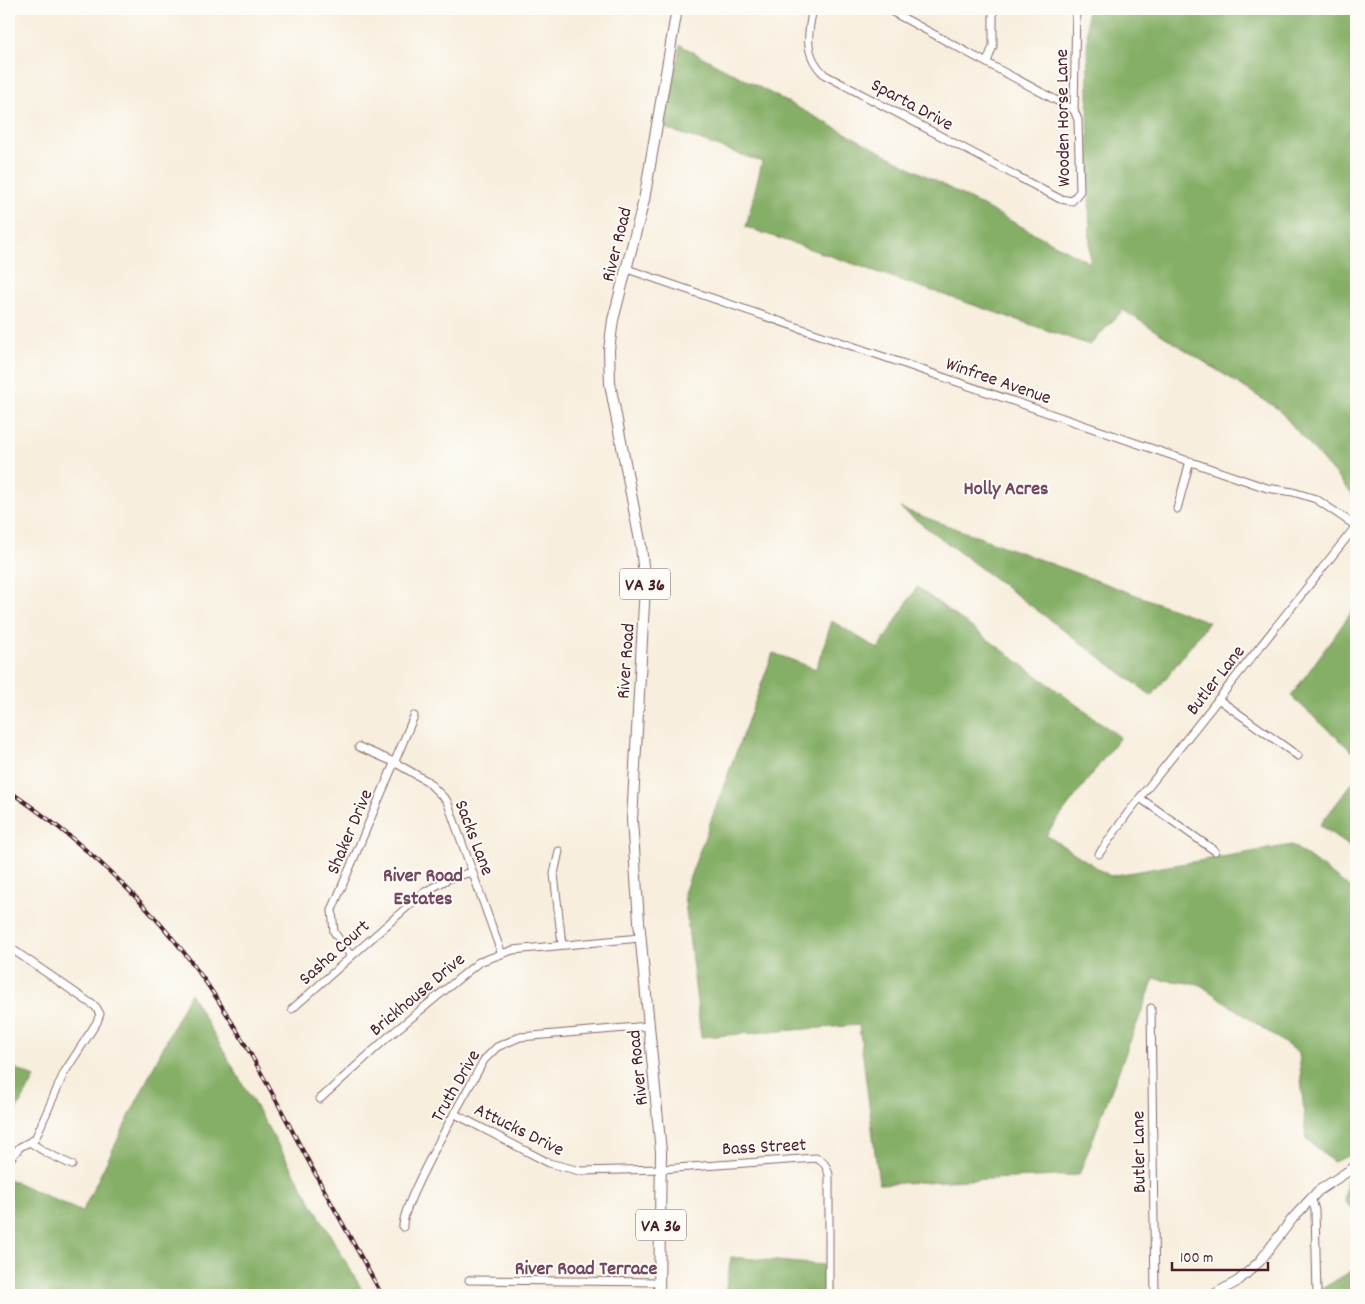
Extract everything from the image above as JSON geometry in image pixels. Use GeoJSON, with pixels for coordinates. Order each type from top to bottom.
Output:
{"type":"FeatureCollection","features":[{"type":"Feature","properties":{"kind":"main road","name":"River Road"},"geometry":{"type":"LineString","coordinates":[[659,1295],[662,1169],[640,938],[632,820],[645,586],[641,546],[616,418],[609,367],[612,326],[644,200],[677,9]]}},
{"type":"Feature","properties":{"kind":"main road"},"geometry":{"type":"LineString","coordinates":[[1213,1295],[1238,1281],[1260,1261],[1311,1197],[1330,1182],[1356,1166]]}},
{"type":"Feature","properties":{"kind":"street","name":"Sparta Drive"},"geometry":{"type":"LineString","coordinates":[[813,9],[808,51],[813,62],[825,75],[1050,194]]}},
{"type":"Feature","properties":{"kind":"street"},"geometry":{"type":"LineString","coordinates":[[887,9],[901,12],[1074,110]]}},
{"type":"Feature","properties":{"kind":"street"},"geometry":{"type":"LineString","coordinates":[[987,62],[993,46],[993,9]]}},
{"type":"Feature","properties":{"kind":"street","name":"Wooden Horse Lane"},"geometry":{"type":"LineString","coordinates":[[1050,194],[1068,202],[1076,198],[1080,192],[1078,120],[1074,110],[1076,9]]}},
{"type":"Feature","properties":{"kind":"street","name":"Winfree Avenue"},"geometry":{"type":"LineString","coordinates":[[627,269],[1267,488],[1305,495],[1327,505],[1356,526]]}},
{"type":"Feature","properties":{"kind":"street"},"geometry":{"type":"LineString","coordinates":[[1177,509],[1190,461]]}},
{"type":"Feature","properties":{"kind":"street","name":"Butler Lane"},"geometry":{"type":"LineString","coordinates":[[1099,854],[1140,798],[1356,526]]}},
{"type":"Feature","properties":{"kind":"street"},"geometry":{"type":"LineString","coordinates":[[1218,699],[1298,756]]}},
{"type":"Feature","properties":{"kind":"street","name":"Shaker Drive"},"geometry":{"type":"LineString","coordinates":[[351,956],[334,932],[332,910],[414,716]]}},
{"type":"Feature","properties":{"kind":"street","name":"Sacks Lane"},"geometry":{"type":"LineString","coordinates":[[359,747],[394,762],[427,781],[446,801],[501,952]]}},
{"type":"Feature","properties":{"kind":"street"},"geometry":{"type":"LineString","coordinates":[[1140,798],[1215,851]]}},
{"type":"Feature","properties":{"kind":"street"},"geometry":{"type":"LineString","coordinates":[[559,851],[554,874],[562,944]]}},
{"type":"Feature","properties":{"kind":"street","name":"Sasha Court"},"geometry":{"type":"LineString","coordinates":[[292,1010],[424,893],[448,879],[472,872]]}},
{"type":"Feature","properties":{"kind":"street","name":"Brickhouse Drive"},"geometry":{"type":"LineString","coordinates":[[320,1099],[469,968],[501,952],[562,944],[640,938]]}},
{"type":"Feature","properties":{"kind":"street"},"geometry":{"type":"LineString","coordinates":[[9,947],[96,1007],[100,1014],[97,1022],[64,1073],[41,1127],[31,1143],[20,1148],[9,1160]]}},
{"type":"Feature","properties":{"kind":"street","name":"Butler Lane"},"geometry":{"type":"LineString","coordinates":[[1151,1008],[1155,1295]]}},
{"type":"Feature","properties":{"kind":"street","name":"Truth Drive"},"geometry":{"type":"LineString","coordinates":[[403,1227],[404,1215],[414,1191],[484,1060],[505,1042],[520,1037],[548,1033],[649,1026]]}},
{"type":"Feature","properties":{"kind":"street","name":"Attucks Drive"},"geometry":{"type":"LineString","coordinates":[[455,1114],[549,1163],[568,1169],[590,1172],[662,1169]]}},
{"type":"Feature","properties":{"kind":"street"},"geometry":{"type":"LineString","coordinates":[[31,1143],[72,1165]]}},
{"type":"Feature","properties":{"kind":"street","name":"Bass Street"},"geometry":{"type":"LineString","coordinates":[[662,1169],[774,1160],[816,1158],[820,1160],[828,1169],[829,1175],[828,1295]]}},
{"type":"Feature","properties":{"kind":"street"},"geometry":{"type":"LineString","coordinates":[[1311,1197],[1315,1210],[1317,1295]]}},
{"type":"Feature","properties":{"kind":"street"},"geometry":{"type":"LineString","coordinates":[[469,1280],[659,1282]]}},
{"type":"Feature","properties":{"kind":"green space"},"geometry":{"type":"Polygon","coordinates":[[[1087,9],[1356,9],[1356,499],[1278,409],[1123,310],[1090,345],[746,227],[762,162],[665,128],[680,45],[1090,263],[1087,9]]]}},
{"type":"Feature","properties":{"kind":"green space"},"geometry":{"type":"Polygon","coordinates":[[[900,508],[1209,622],[1152,696],[900,508]]]}},
{"type":"Feature","properties":{"kind":"green space"},"geometry":{"type":"Polygon","coordinates":[[[917,587],[1120,737],[1046,835],[1110,876],[1292,845],[1356,892],[1356,1153],[1333,1162],[1306,1139],[1299,1053],[1199,984],[1154,979],[1079,1175],[879,1184],[859,1025],[701,1037],[684,893],[773,653],[816,669],[832,621],[878,649],[917,587]]]}},
{"type":"Feature","properties":{"kind":"green space"},"geometry":{"type":"Polygon","coordinates":[[[1356,606],[1356,755],[1291,696],[1356,606]]]}},
{"type":"Feature","properties":{"kind":"green space"},"geometry":{"type":"Polygon","coordinates":[[[1356,778],[1356,851],[1320,825],[1356,778]]]}},
{"type":"Feature","properties":{"kind":"green space"},"geometry":{"type":"Polygon","coordinates":[[[190,993],[365,1295],[9,1295],[9,1179],[82,1212],[190,993]]]}},
{"type":"Feature","properties":{"kind":"green space"},"geometry":{"type":"Polygon","coordinates":[[[9,1065],[35,1078],[9,1122],[9,1065]]]}},
{"type":"Feature","properties":{"kind":"green space"},"geometry":{"type":"Polygon","coordinates":[[[1356,1166],[1356,1212],[1344,1201],[1349,1170],[1356,1166]]]}},
{"type":"Feature","properties":{"kind":"green space"},"geometry":{"type":"Polygon","coordinates":[[[731,1257],[823,1265],[829,1295],[725,1295],[731,1257]]]}},
{"type":"Feature","properties":{"kind":"green space"},"geometry":{"type":"Polygon","coordinates":[[[1356,1268],[1356,1295],[1317,1295],[1317,1292],[1356,1268]]]}},
{"type":"Feature","properties":{"kind":"railway"},"geometry":{"type":"LineString","coordinates":[[9,791],[76,841],[117,878],[156,919],[192,963],[209,986],[254,1060],[382,1295]]}},
{"type":"Feature","properties":{"kind":"district","name":"Holly Acres"},"geometry":{"type":"Point","coordinates":[1006,487]}},
{"type":"Feature","properties":{"kind":"district","name":"River Road Estates"},"geometry":{"type":"Point","coordinates":[423,886]}},
{"type":"Feature","properties":{"kind":"district","name":"River Road Terrace"},"geometry":{"type":"Point","coordinates":[586,1267]}}]}
